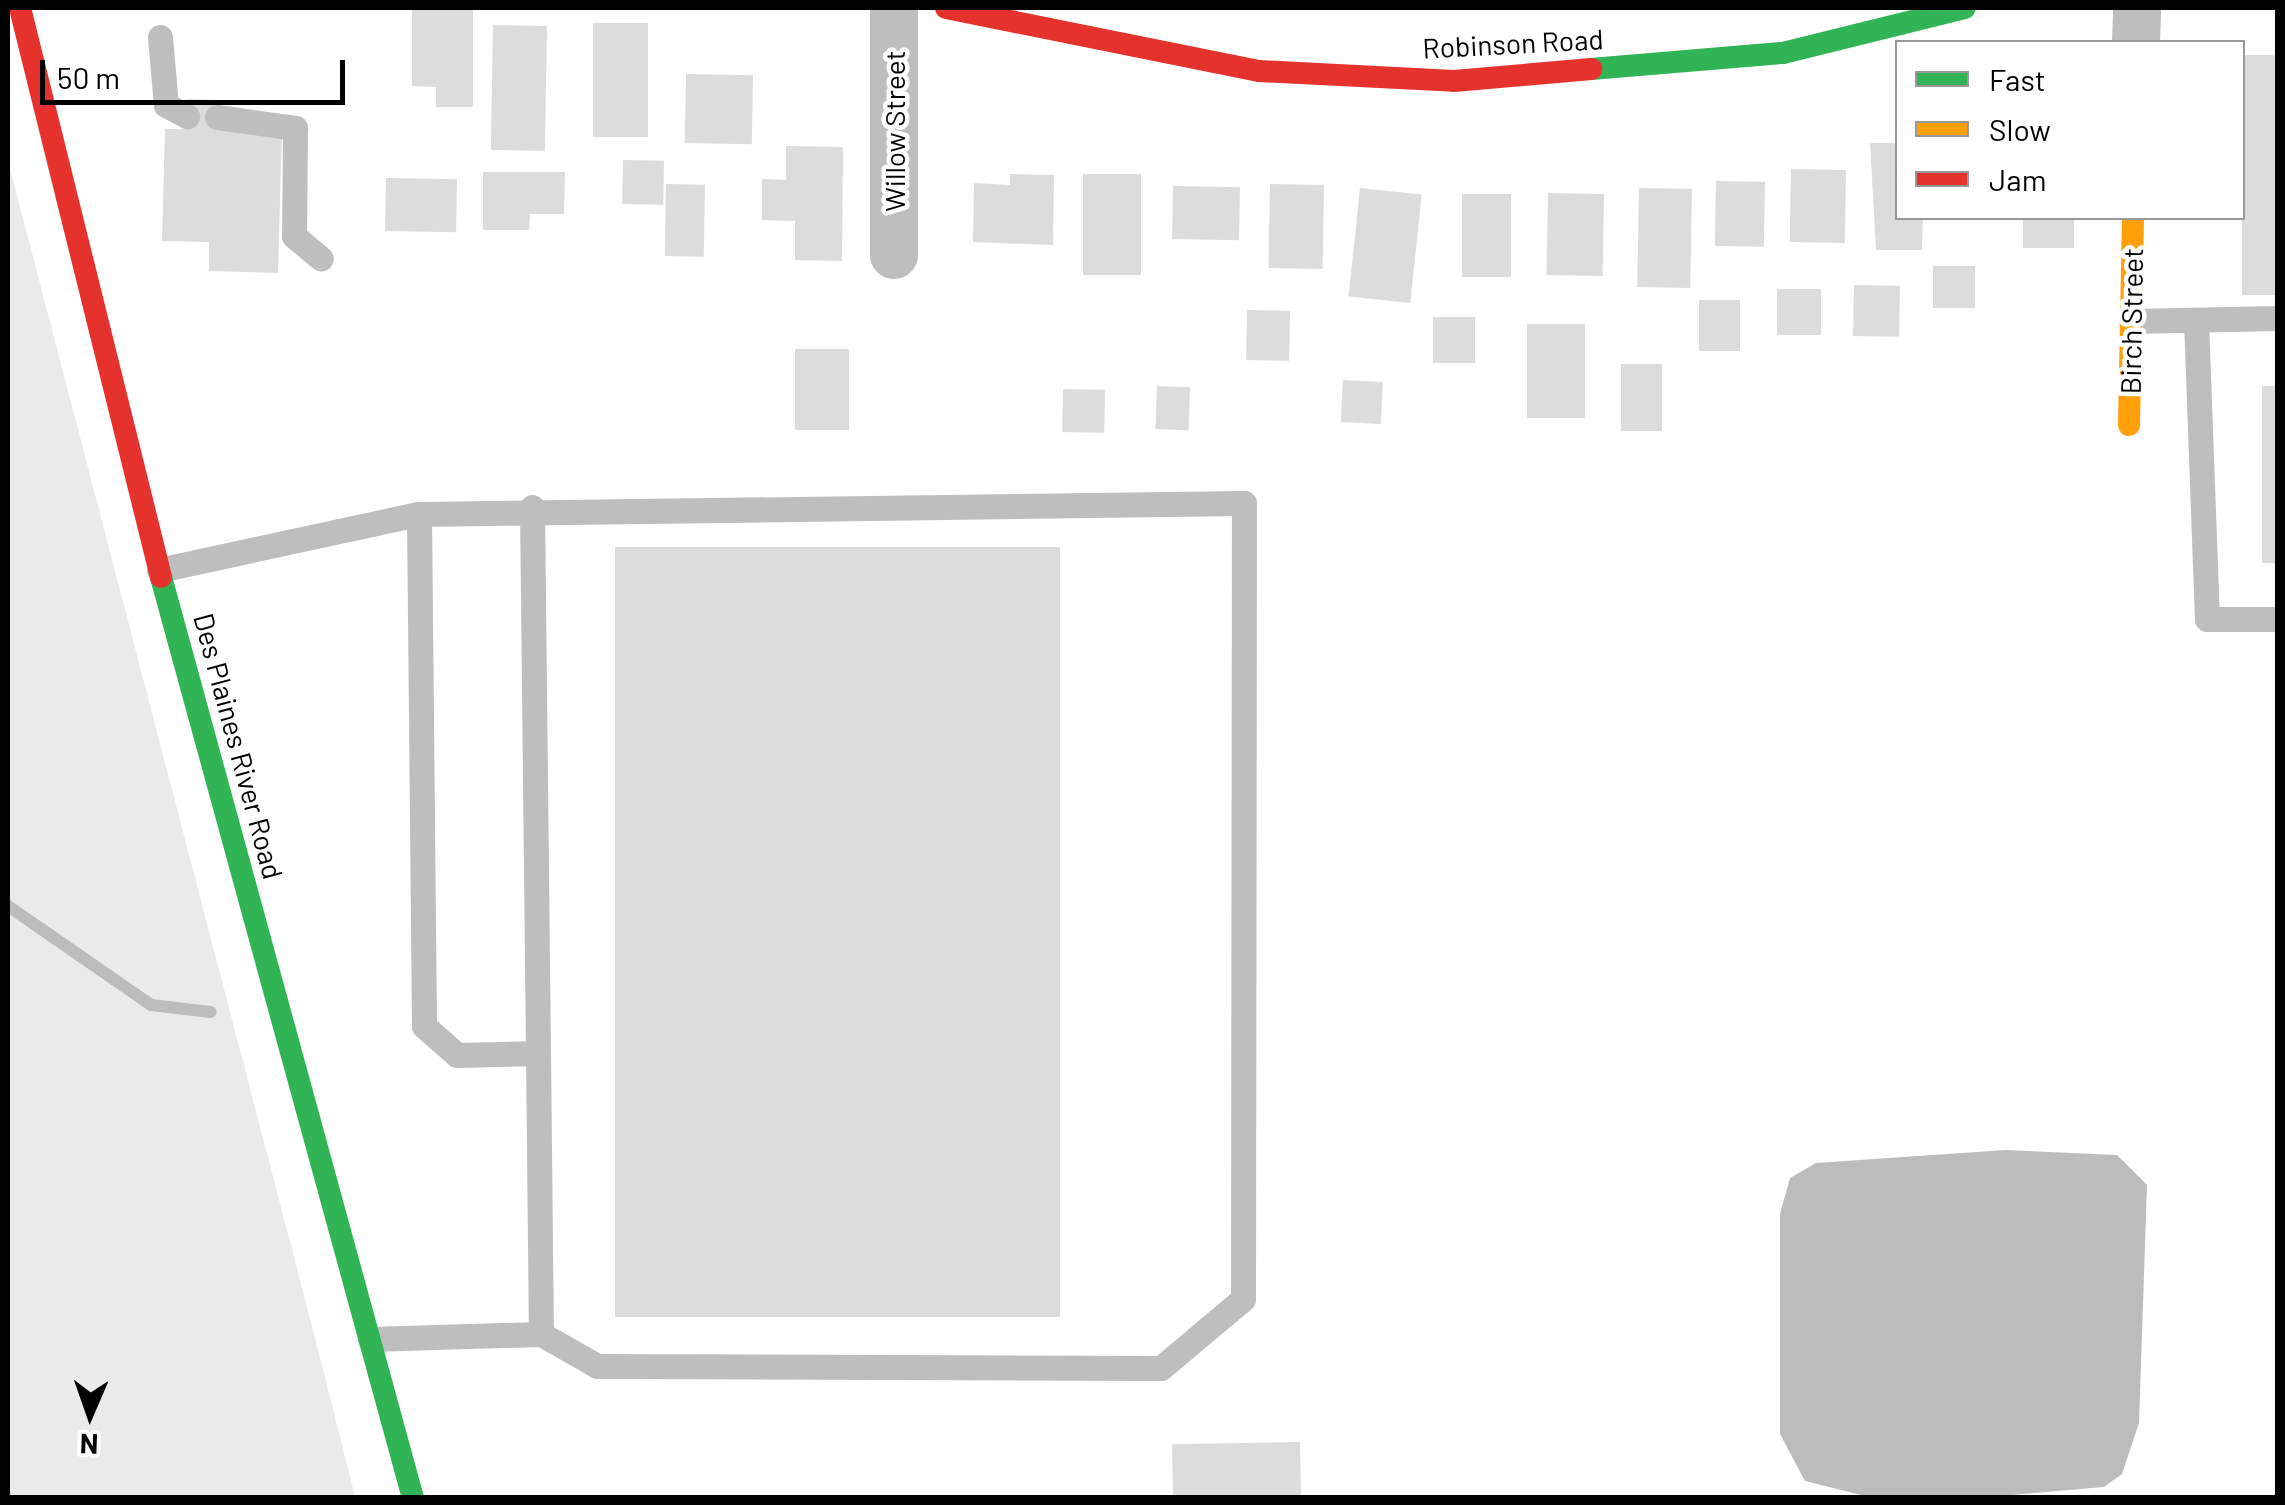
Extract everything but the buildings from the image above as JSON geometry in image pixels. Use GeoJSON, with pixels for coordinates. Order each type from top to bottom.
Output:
{"type":"FeatureCollection","features":[{"type":"Feature","properties":{"kind":"main road","name":"Des Plaines River Road"},"geometry":{"type":"LineString","coordinates":[[20,8],[159,570],[413,1498]]}},
{"type":"Feature","properties":{"kind":"main road","name":"Robinson Road"},"geometry":{"type":"LineString","coordinates":[[946,8],[1259,71],[1454,81],[1783,53],[1965,8]]}},
{"type":"Feature","properties":{"kind":"main road","name":"Birch Street"},"geometry":{"type":"LineString","coordinates":[[2129,425],[2133,220]]}},
{"type":"Feature","properties":{"kind":"street","name":"Willow Street"},"geometry":{"type":"LineString","coordinates":[[894,8],[894,254]]}},
{"type":"Feature","properties":{"kind":"street"},"geometry":{"type":"LineString","coordinates":[[2136,40],[2137,8]]}},
{"type":"Feature","properties":{"kind":"lane"},"geometry":{"type":"LineString","coordinates":[[160,37],[166,105],[187,116]]}},
{"type":"Feature","properties":{"kind":"lane"},"geometry":{"type":"LineString","coordinates":[[217,117],[295,128],[294,236],[321,259]]}},
{"type":"Feature","properties":{"kind":"lane"},"geometry":{"type":"LineString","coordinates":[[2131,321],[2278,318]]}},
{"type":"Feature","properties":{"kind":"lane"},"geometry":{"type":"LineString","coordinates":[[2196,320],[2207,619],[2278,618]]}},
{"type":"Feature","properties":{"kind":"lane"},"geometry":{"type":"LineString","coordinates":[[159,570],[419,514],[532,507],[1244,503],[1243,1299],[1161,1368],[597,1366],[540,1334],[370,1339]]}},
{"type":"Feature","properties":{"kind":"lane"},"geometry":{"type":"LineString","coordinates":[[532,507],[540,1334]]}},
{"type":"Feature","properties":{"kind":"lane"},"geometry":{"type":"LineString","coordinates":[[419,514],[424,1026],[457,1055],[538,1053]]}},
{"type":"Feature","properties":{"kind":"shaded area"},"geometry":{"type":"Polygon","coordinates":[[[8,161],[313,1330],[355,1497],[8,1497],[8,161]]]}},
{"type":"Feature","properties":{"kind":"shaded area"},"geometry":{"type":"Polygon","coordinates":[[[2006,1150],[2117,1155],[2147,1185],[2139,1423],[2122,1474],[2104,1487],[1978,1498],[1869,1497],[1805,1481],[1780,1434],[1780,1214],[1790,1178],[1816,1163],[2006,1150]]]}},
{"type":"Feature","properties":{"kind":"waterway"},"geometry":{"type":"LineString","coordinates":[[8,906],[151,1005],[211,1012]]}},
{"type":"Feature","properties":{"kind":"traffic: fast"},"geometry":{"type":"LineString","coordinates":[[1591,69],[1783,53],[1965,8]]}},
{"type":"Feature","properties":{"kind":"traffic: fast"},"geometry":{"type":"LineString","coordinates":[[161,577],[413,1498]]}},
{"type":"Feature","properties":{"kind":"traffic: slow"},"geometry":{"type":"LineString","coordinates":[[2129,425],[2133,220]]}},
{"type":"Feature","properties":{"kind":"traffic: jam"},"geometry":{"type":"LineString","coordinates":[[20,8],[161,577]]}},
{"type":"Feature","properties":{"kind":"traffic: jam"},"geometry":{"type":"LineString","coordinates":[[946,8],[1259,71],[1454,81],[1591,69]]}}]}
